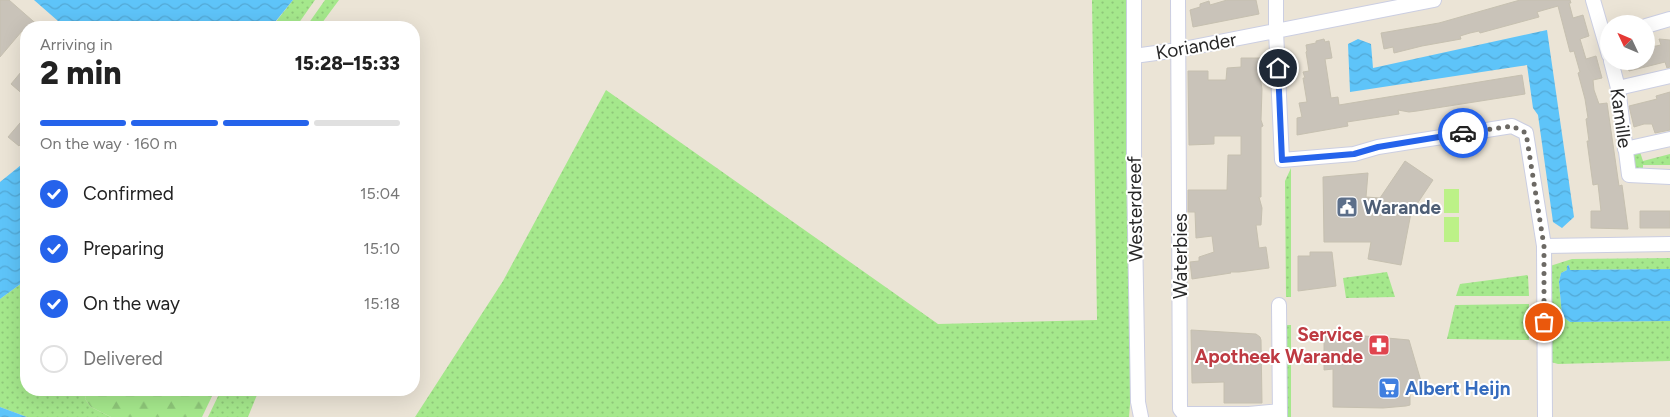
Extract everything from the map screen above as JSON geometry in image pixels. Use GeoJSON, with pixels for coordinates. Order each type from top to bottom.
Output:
{"type":"FeatureCollection","features":[{"type":"Feature","properties":{"kind":"street","name":"Westerdreef"},"geometry":{"type":"LineString","coordinates":[[1134,0],[1134,172],[1138,402],[1141,417]]}},
{"type":"Feature","properties":{"kind":"street","name":"Waterbies"},"geometry":{"type":"LineString","coordinates":[[1178,0],[1180,409],[1184,414],[1280,414]]}},
{"type":"Feature","properties":{"kind":"street"},"geometry":{"type":"LineString","coordinates":[[1276,0],[1282,160],[1354,154],[1378,147],[1512,126],[1526,133],[1544,246],[1545,417]]}},
{"type":"Feature","properties":{"kind":"street","name":"Koriander"},"geometry":{"type":"LineString","coordinates":[[1134,56],[1178,50],[1431,0]]}},
{"type":"Feature","properties":{"kind":"street"},"geometry":{"type":"LineString","coordinates":[[1594,0],[1600,19]]}},
{"type":"Feature","properties":{"kind":"street"},"geometry":{"type":"LineString","coordinates":[[1655,23],[1670,19]]}},
{"type":"Feature","properties":{"kind":"street","name":"Kamille"},"geometry":{"type":"LineString","coordinates":[[1613,70],[1618,88],[1629,175],[1670,177]]}},
{"type":"Feature","properties":{"kind":"street"},"geometry":{"type":"LineString","coordinates":[[1618,88],[1670,76]]}},
{"type":"Feature","properties":{"kind":"street"},"geometry":{"type":"LineString","coordinates":[[1625,149],[1670,139]]}},
{"type":"Feature","properties":{"kind":"street"},"geometry":{"type":"LineString","coordinates":[[1544,246],[1670,244]]}},
{"type":"Feature","properties":{"kind":"street"},"geometry":{"type":"LineString","coordinates":[[1278,305],[1280,414]]}},
{"type":"Feature","properties":{"kind":"green space"},"geometry":{"type":"Polygon","coordinates":[[[293,0],[315,0],[300,21],[276,21],[293,0]]]}},
{"type":"Feature","properties":{"kind":"green space"},"geometry":{"type":"Polygon","coordinates":[[[325,0],[339,0],[323,21],[310,21],[325,0]]]}},
{"type":"Feature","properties":{"kind":"green space"},"geometry":{"type":"Polygon","coordinates":[[[1092,0],[1128,0],[1131,392],[1129,417],[415,417],[503,281],[606,90],[938,324],[1097,320],[1092,0]]]}},
{"type":"Feature","properties":{"kind":"green space"},"geometry":{"type":"Polygon","coordinates":[[[1640,152],[1643,161],[1670,154],[1670,165],[1643,165],[1643,173],[1633,172],[1630,155],[1640,152]]]}},
{"type":"Feature","properties":{"kind":"green space"},"geometry":{"type":"Polygon","coordinates":[[[1291,168],[1291,297],[1286,297],[1285,181],[1291,168]]]}},
{"type":"Feature","properties":{"kind":"green space"},"geometry":{"type":"Polygon","coordinates":[[[1444,189],[1459,189],[1459,213],[1444,213],[1444,189]]]}},
{"type":"Feature","properties":{"kind":"green space"},"geometry":{"type":"Polygon","coordinates":[[[1444,217],[1459,217],[1459,242],[1444,242],[1444,217]]]}},
{"type":"Feature","properties":{"kind":"green space"},"geometry":{"type":"Polygon","coordinates":[[[1670,258],[1670,269],[1570,270],[1569,265],[1567,270],[1561,273],[1559,282],[1562,316],[1570,322],[1670,321],[1670,361],[1558,364],[1551,362],[1550,266],[1572,259],[1670,258]]]}},
{"type":"Feature","properties":{"kind":"green space"},"geometry":{"type":"Polygon","coordinates":[[[1387,272],[1395,297],[1346,298],[1343,278],[1387,272]]]}},
{"type":"Feature","properties":{"kind":"green space"},"geometry":{"type":"Polygon","coordinates":[[[1527,275],[1529,296],[1456,296],[1460,284],[1527,275]]]}},
{"type":"Feature","properties":{"kind":"green space"},"geometry":{"type":"Polygon","coordinates":[[[20,284],[20,396],[86,396],[85,399],[91,407],[111,417],[27,417],[0,407],[0,299],[20,284]]]}},
{"type":"Feature","properties":{"kind":"green space"},"geometry":{"type":"Polygon","coordinates":[[[1529,304],[1529,340],[1447,339],[1455,305],[1529,304]]]}},
{"type":"Feature","properties":{"kind":"green space"},"geometry":{"type":"Polygon","coordinates":[[[1286,325],[1291,325],[1291,417],[1286,417],[1286,325]]]}},
{"type":"Feature","properties":{"kind":"green space"},"geometry":{"type":"Polygon","coordinates":[[[86,396],[212,396],[202,417],[111,417],[91,407],[85,399],[86,396]]]}},
{"type":"Feature","properties":{"kind":"green space"},"geometry":{"type":"Polygon","coordinates":[[[218,396],[257,396],[248,417],[208,417],[218,396]]]}},
{"type":"Feature","properties":{"kind":"water"},"geometry":{"type":"Polygon","coordinates":[[[34,0],[293,0],[276,21],[58,21],[34,0]]]}},
{"type":"Feature","properties":{"kind":"water"},"geometry":{"type":"Polygon","coordinates":[[[1547,30],[1574,217],[1562,228],[1553,222],[1538,115],[1533,108],[1527,65],[1350,92],[1348,44],[1358,39],[1371,44],[1373,68],[1547,30]]]}},
{"type":"Feature","properties":{"kind":"water"},"geometry":{"type":"Polygon","coordinates":[[[20,166],[20,284],[0,299],[0,182],[20,166]]]}},
{"type":"Feature","properties":{"kind":"water"},"geometry":{"type":"Polygon","coordinates":[[[1569,265],[1570,270],[1670,269],[1670,321],[1570,322],[1562,316],[1559,282],[1561,273],[1567,270],[1569,265]]]}},
{"type":"Feature","properties":{"kind":"water"},"geometry":{"type":"Polygon","coordinates":[[[0,407],[27,417],[0,417],[0,407]]]}},
{"type":"Feature","properties":{"kind":"building"},"geometry":{"type":"Polygon","coordinates":[[[0,0],[9,0],[33,21],[20,21],[20,33],[0,57],[0,0]]]}},
{"type":"Feature","properties":{"kind":"building"},"geometry":{"type":"Polygon","coordinates":[[[1227,0],[1256,0],[1259,14],[1193,27],[1190,10],[1200,7],[1200,4],[1209,1],[1210,5],[1227,0]]]}},
{"type":"Feature","properties":{"kind":"building"},"geometry":{"type":"Polygon","coordinates":[[[1520,0],[1570,0],[1573,18],[1583,15],[1589,36],[1580,39],[1586,59],[1596,56],[1602,78],[1593,80],[1594,90],[1599,104],[1607,103],[1619,186],[1622,185],[1628,229],[1591,228],[1591,211],[1601,211],[1598,184],[1593,185],[1587,141],[1589,141],[1586,119],[1588,118],[1578,73],[1580,72],[1574,51],[1570,52],[1558,6],[1537,12],[1539,17],[1480,33],[1479,31],[1470,33],[1460,36],[1461,39],[1394,53],[1393,47],[1384,49],[1381,33],[1439,23],[1520,0]]]}},
{"type":"Feature","properties":{"kind":"building"},"geometry":{"type":"Polygon","coordinates":[[[1324,39],[1325,42],[1329,41],[1332,58],[1325,59],[1331,98],[1338,97],[1339,105],[1522,75],[1525,94],[1417,111],[1398,110],[1399,114],[1347,122],[1348,126],[1297,135],[1297,118],[1302,117],[1299,103],[1307,102],[1303,78],[1305,78],[1303,72],[1309,71],[1306,45],[1324,39]]]}},
{"type":"Feature","properties":{"kind":"building"},"geometry":{"type":"Polygon","coordinates":[[[1659,39],[1670,40],[1670,67],[1667,68],[1665,62],[1655,64],[1655,46],[1661,45],[1659,39]]]}},
{"type":"Feature","properties":{"kind":"building"},"geometry":{"type":"Polygon","coordinates":[[[1241,58],[1260,58],[1261,120],[1263,126],[1261,127],[1261,197],[1259,197],[1262,208],[1261,225],[1256,225],[1259,248],[1266,247],[1269,268],[1230,272],[1192,279],[1190,262],[1199,261],[1199,257],[1214,252],[1212,236],[1196,238],[1195,212],[1188,212],[1188,190],[1227,190],[1228,155],[1241,155],[1241,136],[1214,136],[1214,144],[1189,145],[1188,71],[1208,71],[1208,80],[1226,80],[1227,68],[1241,67],[1241,58]]]}},
{"type":"Feature","properties":{"kind":"building"},"geometry":{"type":"Polygon","coordinates":[[[20,73],[20,92],[11,84],[20,73]]]}},
{"type":"Feature","properties":{"kind":"building"},"geometry":{"type":"Polygon","coordinates":[[[1670,92],[1670,130],[1655,133],[1652,124],[1634,127],[1629,106],[1657,99],[1656,96],[1670,92]]]}},
{"type":"Feature","properties":{"kind":"building"},"geometry":{"type":"Polygon","coordinates":[[[20,123],[20,145],[19,146],[8,137],[20,123]]]}},
{"type":"Feature","properties":{"kind":"building"},"geometry":{"type":"Polygon","coordinates":[[[1405,161],[1433,180],[1411,213],[1401,265],[1368,259],[1371,242],[1324,242],[1323,177],[1368,173],[1366,197],[1380,198],[1405,161]]]}},
{"type":"Feature","properties":{"kind":"building"},"geometry":{"type":"Polygon","coordinates":[[[1640,211],[1670,211],[1670,228],[1640,228],[1640,211]]]}},
{"type":"Feature","properties":{"kind":"building"},"geometry":{"type":"Polygon","coordinates":[[[1310,252],[1332,252],[1336,286],[1298,291],[1298,256],[1310,256],[1310,252]]]}},
{"type":"Feature","properties":{"kind":"building"},"geometry":{"type":"Polygon","coordinates":[[[1191,330],[1256,334],[1260,337],[1262,403],[1224,403],[1224,382],[1192,383],[1191,330]]]}},
{"type":"Feature","properties":{"kind":"building"},"geometry":{"type":"Polygon","coordinates":[[[1324,334],[1409,340],[1423,388],[1410,392],[1410,405],[1406,406],[1383,408],[1333,407],[1333,369],[1324,370],[1324,334]]]}},
{"type":"Feature","properties":{"kind":"way so far"},"geometry":{"type":"LineString","coordinates":[[1463,133],[1512,126],[1526,133],[1544,246],[1544,322]]}},
{"type":"Feature","properties":{"kind":"place","name":"Warande"},"geometry":{"type":"Point","coordinates":[1347,207]}},
{"type":"Feature","properties":{"kind":"place","name":"Service Apotheek Warande"},"geometry":{"type":"Point","coordinates":[1379,345]}},
{"type":"Feature","properties":{"kind":"place","name":"Albert Heijn"},"geometry":{"type":"Point","coordinates":[1389,388]}},
{"type":"Feature","properties":{"kind":"route"},"geometry":{"type":"LineString","coordinates":[[1278,68],[1282,160],[1354,154],[1378,147],[1463,133]]}}]}
